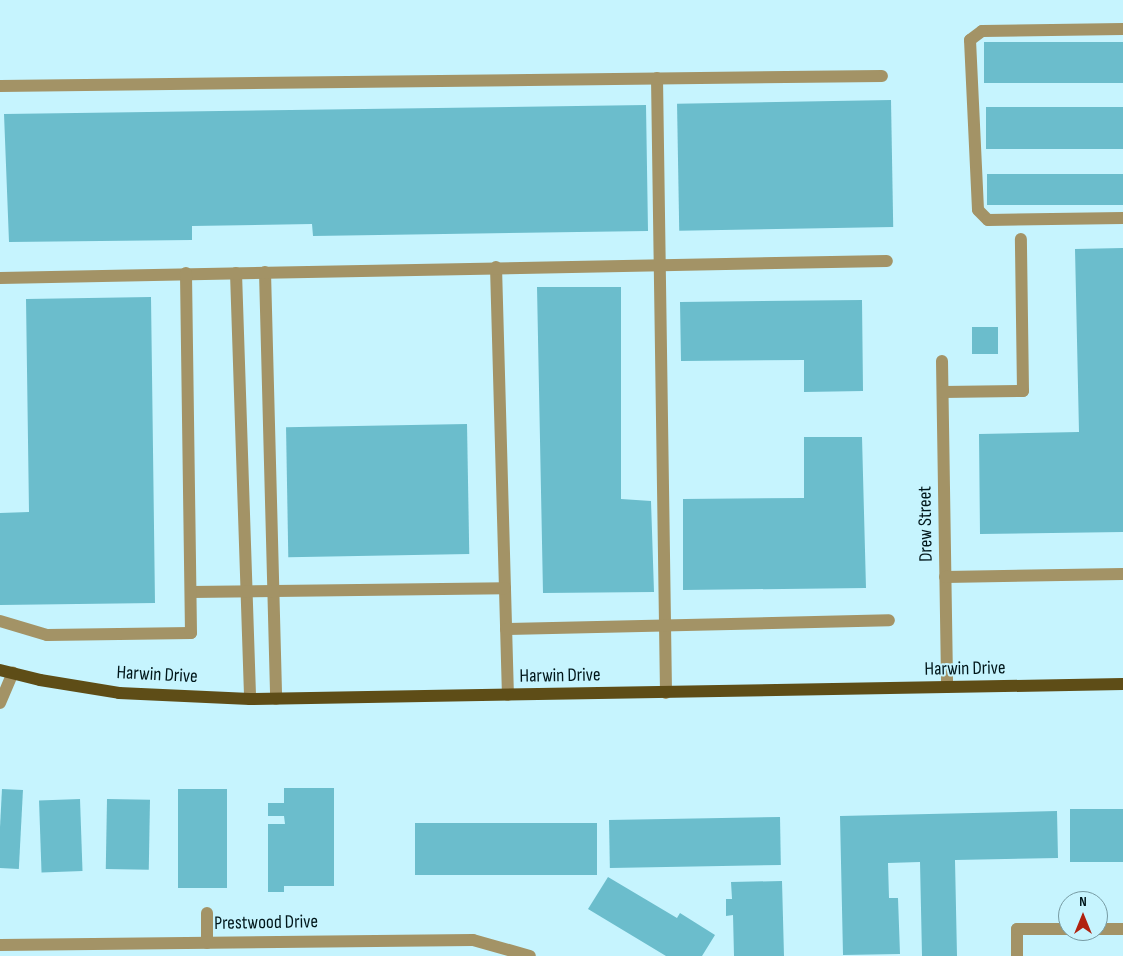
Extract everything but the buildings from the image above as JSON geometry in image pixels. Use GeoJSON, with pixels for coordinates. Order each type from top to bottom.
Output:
{"type":"FeatureCollection","features":[{"type":"Feature","properties":{"kind":"main road","name":"Harwin Drive"},"geometry":{"type":"LineString","coordinates":[[0,670],[40,680],[119,693],[250,699],[1123,684]]}},
{"type":"Feature","properties":{"kind":"street"},"geometry":{"type":"LineString","coordinates":[[1123,29],[982,31],[970,40],[978,210],[988,220],[1123,218]]}},
{"type":"Feature","properties":{"kind":"street"},"geometry":{"type":"LineString","coordinates":[[0,86],[882,76]]}},
{"type":"Feature","properties":{"kind":"street"},"geometry":{"type":"LineString","coordinates":[[657,78],[662,264],[666,692]]}},
{"type":"Feature","properties":{"kind":"street"},"geometry":{"type":"LineString","coordinates":[[943,392],[1023,391],[1021,239]]}},
{"type":"Feature","properties":{"kind":"street"},"geometry":{"type":"LineString","coordinates":[[0,278],[887,261]]}},
{"type":"Feature","properties":{"kind":"street"},"geometry":{"type":"LineString","coordinates":[[496,267],[508,695]]}},
{"type":"Feature","properties":{"kind":"street"},"geometry":{"type":"LineString","coordinates":[[265,272],[276,699]]}},
{"type":"Feature","properties":{"kind":"street"},"geometry":{"type":"LineString","coordinates":[[0,621],[47,635],[191,633],[186,273]]}},
{"type":"Feature","properties":{"kind":"street"},"geometry":{"type":"LineString","coordinates":[[236,273],[250,699]]}},
{"type":"Feature","properties":{"kind":"street","name":"Drew Street"},"geometry":{"type":"LineString","coordinates":[[942,361],[947,687]]}},
{"type":"Feature","properties":{"kind":"street"},"geometry":{"type":"LineString","coordinates":[[946,577],[1123,574]]}},
{"type":"Feature","properties":{"kind":"street"},"geometry":{"type":"LineString","coordinates":[[191,592],[505,588]]}},
{"type":"Feature","properties":{"kind":"street"},"geometry":{"type":"LineString","coordinates":[[506,628],[889,620]]}},
{"type":"Feature","properties":{"kind":"street"},"geometry":{"type":"LineString","coordinates":[[0,703],[13,673]]}},
{"type":"Feature","properties":{"kind":"street"},"geometry":{"type":"LineString","coordinates":[[207,913],[207,943]]}},
{"type":"Feature","properties":{"kind":"street"},"geometry":{"type":"LineString","coordinates":[[1017,956],[1016,929],[1058,929]]}},
{"type":"Feature","properties":{"kind":"street"},"geometry":{"type":"LineString","coordinates":[[1108,929],[1123,929]]}},
{"type":"Feature","properties":{"kind":"street","name":"Prestwood Drive"},"geometry":{"type":"LineString","coordinates":[[0,945],[473,940],[530,956]]}}]}
